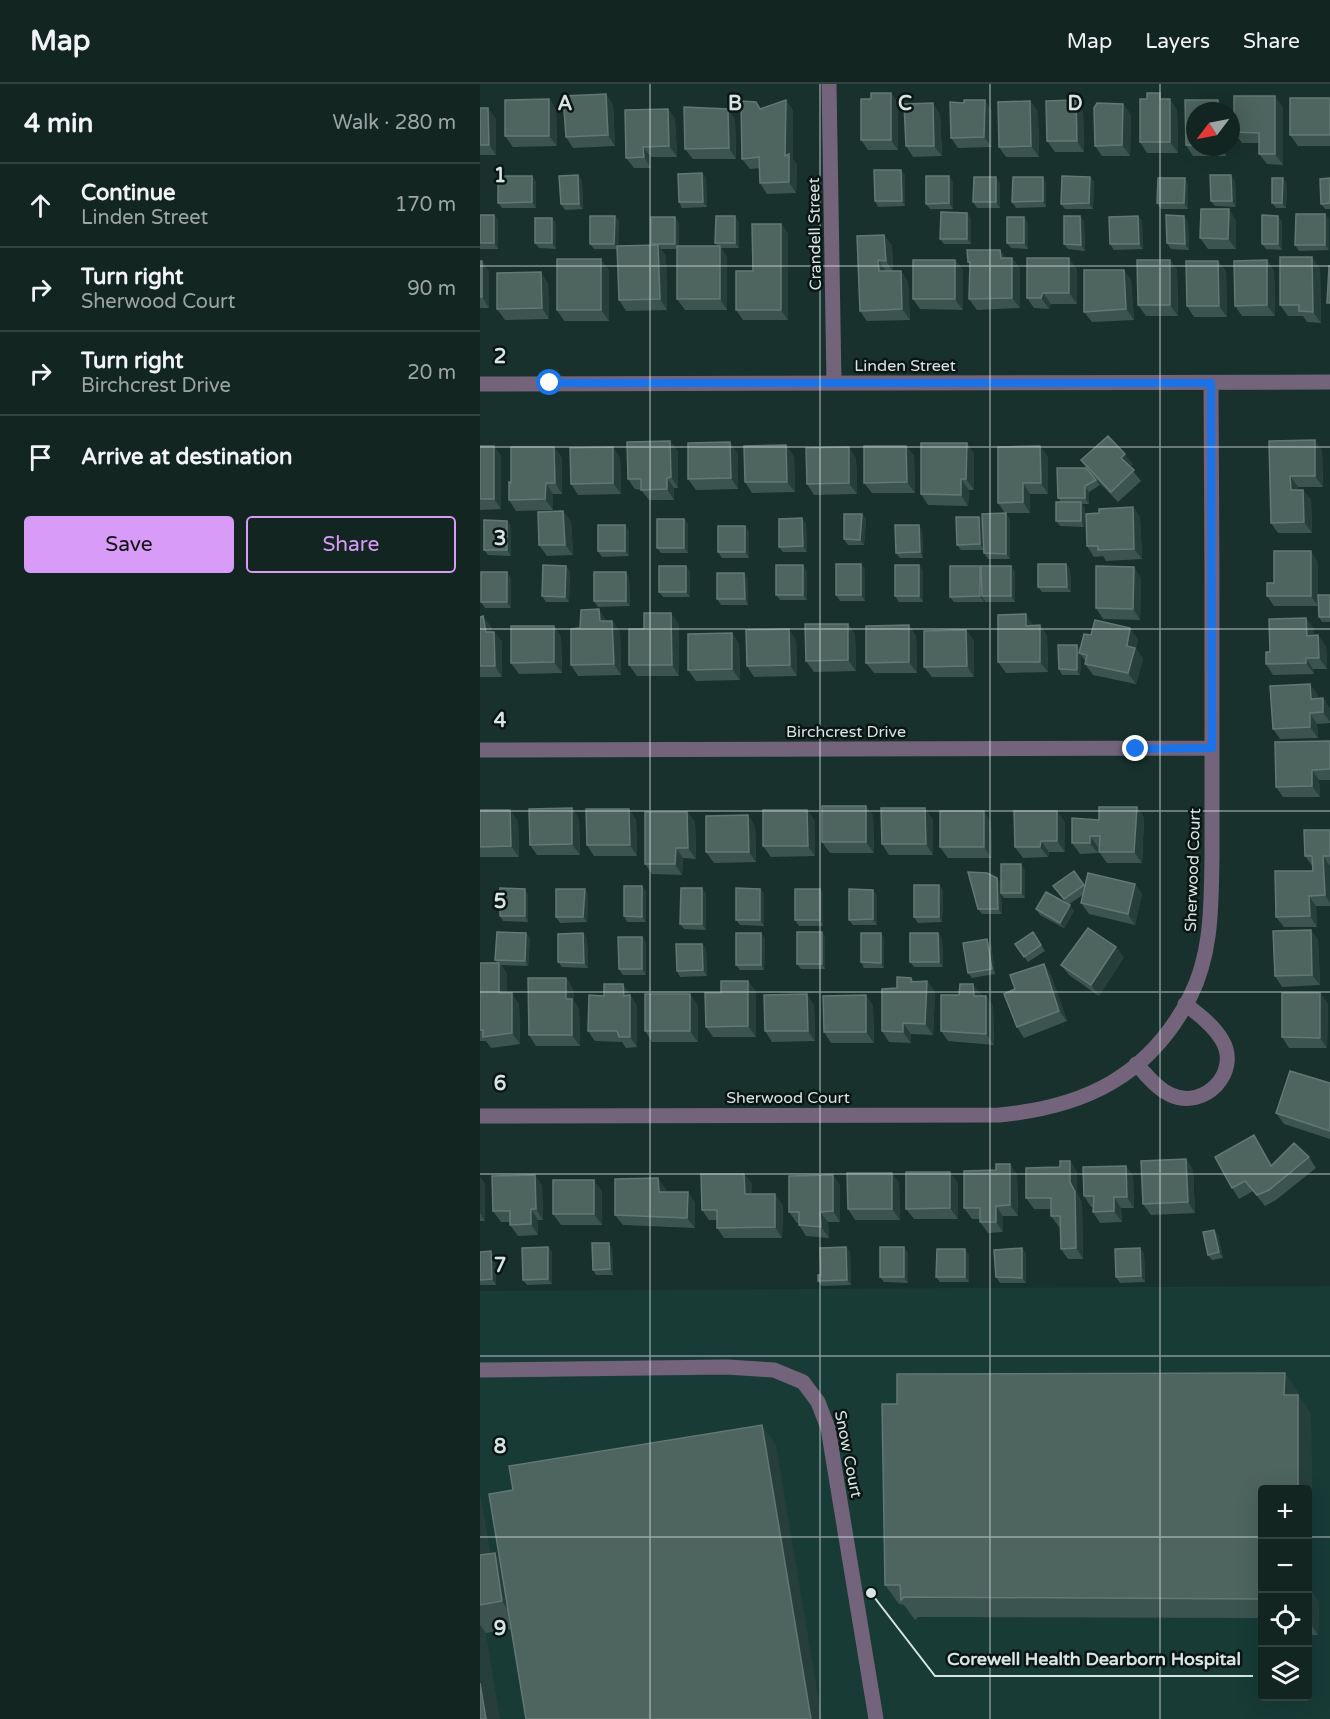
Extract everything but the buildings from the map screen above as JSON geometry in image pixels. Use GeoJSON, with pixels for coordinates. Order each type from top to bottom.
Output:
{"type":"FeatureCollection","features":[{"type":"Feature","properties":{"kind":"street","name":"Crandell Street"},"geometry":{"type":"LineString","coordinates":[[829,84],[834,384]]}},
{"type":"Feature","properties":{"kind":"street","name":"Linden Street"},"geometry":{"type":"LineString","coordinates":[[480,384],[1330,382]]}},
{"type":"Feature","properties":{"kind":"street","name":"Sherwood Court"},"geometry":{"type":"LineString","coordinates":[[480,1116],[999,1115],[1038,1111],[1069,1103],[1104,1087],[1136,1065],[1164,1036],[1185,1004],[1203,963],[1210,931],[1211,383]]}},
{"type":"Feature","properties":{"kind":"street","name":"Birchcrest Drive"},"geometry":{"type":"LineString","coordinates":[[480,750],[1212,748]]}},
{"type":"Feature","properties":{"kind":"street"},"geometry":{"type":"LineString","coordinates":[[1136,1065],[1162,1090],[1174,1097],[1206,1094],[1217,1086],[1226,1073],[1228,1059],[1223,1041],[1211,1026],[1185,1004]]}},
{"type":"Feature","properties":{"kind":"street","name":"Snow Court"},"geometry":{"type":"LineString","coordinates":[[480,1370],[727,1367],[774,1370],[803,1382],[818,1402],[828,1428],[876,1719]]}},
{"type":"Feature","properties":{"kind":"shaded area"},"geometry":{"type":"Polygon","coordinates":[[[1330,1286],[1330,1719],[480,1719],[480,1291],[1330,1286]]]}},
{"type":"Feature","properties":{"kind":"place","name":"Corewell Health Dearborn Hospital"},"geometry":{"type":"Point","coordinates":[871,1593]}},
{"type":"Feature","properties":{"kind":"route"},"geometry":{"type":"LineString","coordinates":[[550,383],[1211,383],[1212,748],[1136,749]]}}]}
